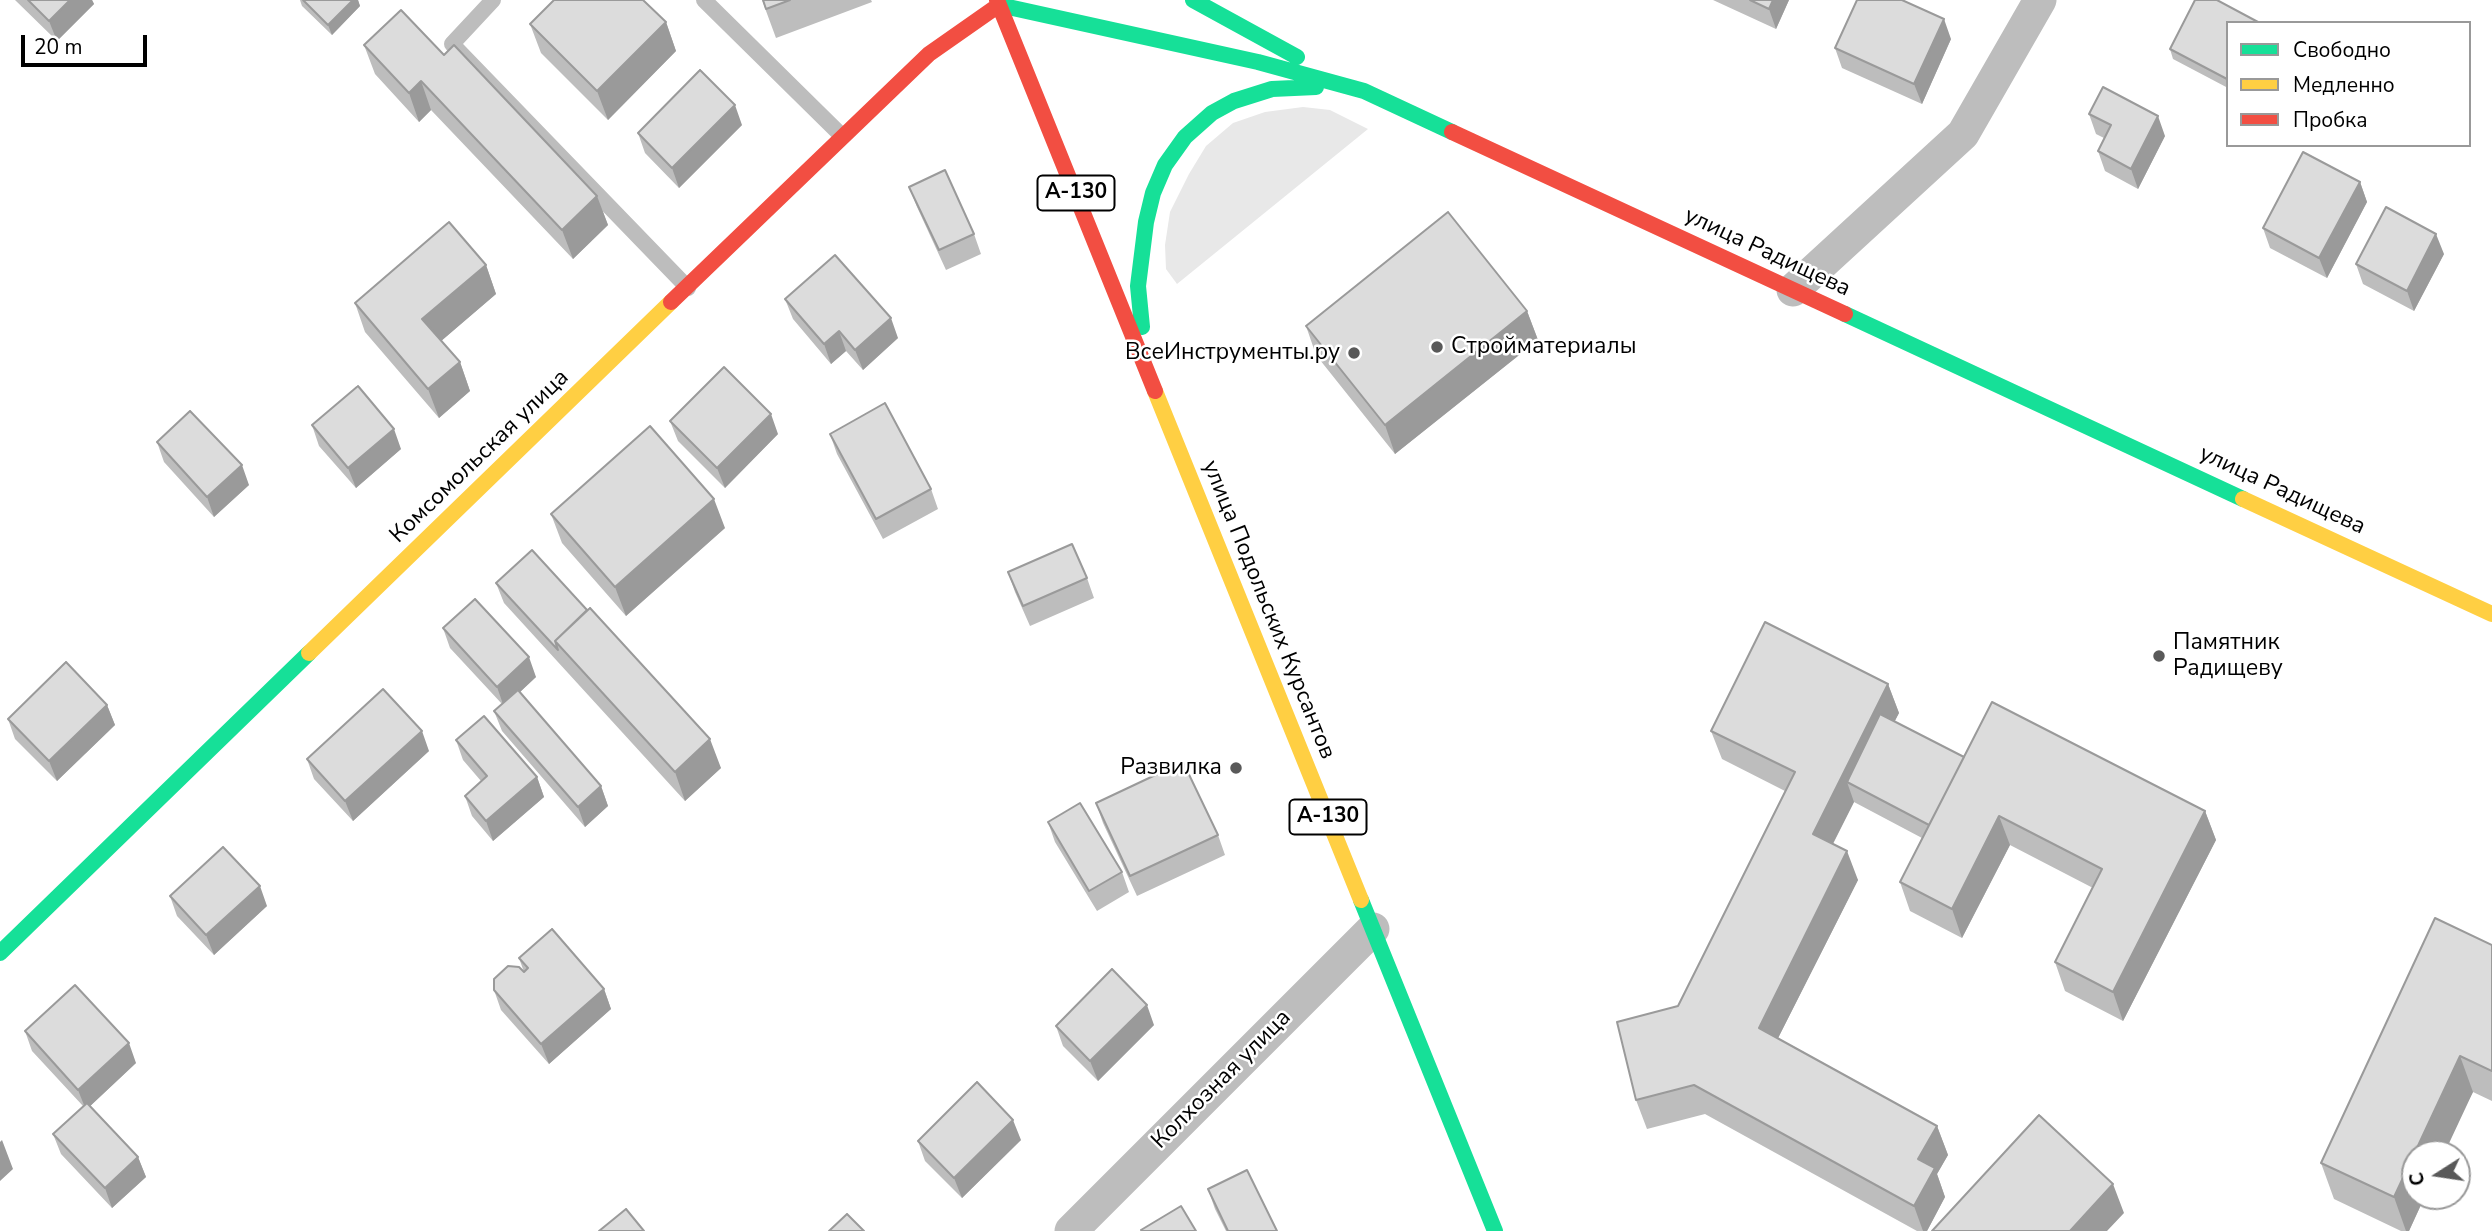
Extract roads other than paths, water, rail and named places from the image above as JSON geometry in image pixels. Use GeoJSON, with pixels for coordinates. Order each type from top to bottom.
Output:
{"type":"FeatureCollection","features":[{"type":"Feature","properties":{"kind":"main road"},"geometry":{"type":"LineString","coordinates":[[1193,0],[1364,92]]}},
{"type":"Feature","properties":{"kind":"main road","name":"Комсомольская улица"},"geometry":{"type":"LineString","coordinates":[[0,953],[842,136],[929,54],[998,3]]}},
{"type":"Feature","properties":{"kind":"main road","name":"улица Радищева"},"geometry":{"type":"LineString","coordinates":[[998,3],[1258,62],[1364,92],[2492,614]]}},
{"type":"Feature","properties":{"kind":"main road","name":"улица Подольских Курсантов"},"geometry":{"type":"LineString","coordinates":[[998,3],[1153,380],[1495,1231]]}},
{"type":"Feature","properties":{"kind":"main road"},"geometry":{"type":"LineString","coordinates":[[1153,380],[1142,326],[1138,286],[1141,254],[1153,193],[1166,165],[1185,137],[1212,113],[1234,101],[1272,89],[1325,87],[1364,92]]}},
{"type":"Feature","properties":{"kind":"street"},"geometry":{"type":"LineString","coordinates":[[1793,290],[1963,134],[2040,0]]}},
{"type":"Feature","properties":{"kind":"street","name":"Колхозная улица"},"geometry":{"type":"LineString","coordinates":[[1071,1231],[1373,929]]}},
{"type":"Feature","properties":{"kind":"lane"},"geometry":{"type":"LineString","coordinates":[[493,0],[452,44],[688,288]]}},
{"type":"Feature","properties":{"kind":"lane"},"geometry":{"type":"LineString","coordinates":[[704,0],[842,136]]}},
{"type":"Feature","properties":{"kind":"place","name":"Стройматериалы"},"geometry":{"type":"Point","coordinates":[1437,347]}},
{"type":"Feature","properties":{"kind":"place","name":"ВсеИнструменты.ру"},"geometry":{"type":"Point","coordinates":[1354,353]}},
{"type":"Feature","properties":{"kind":"place","name":"Памятник Радищеву"},"geometry":{"type":"Point","coordinates":[2159,656]}},
{"type":"Feature","properties":{"kind":"place","name":"Развилка"},"geometry":{"type":"Point","coordinates":[1236,768]}}]}
